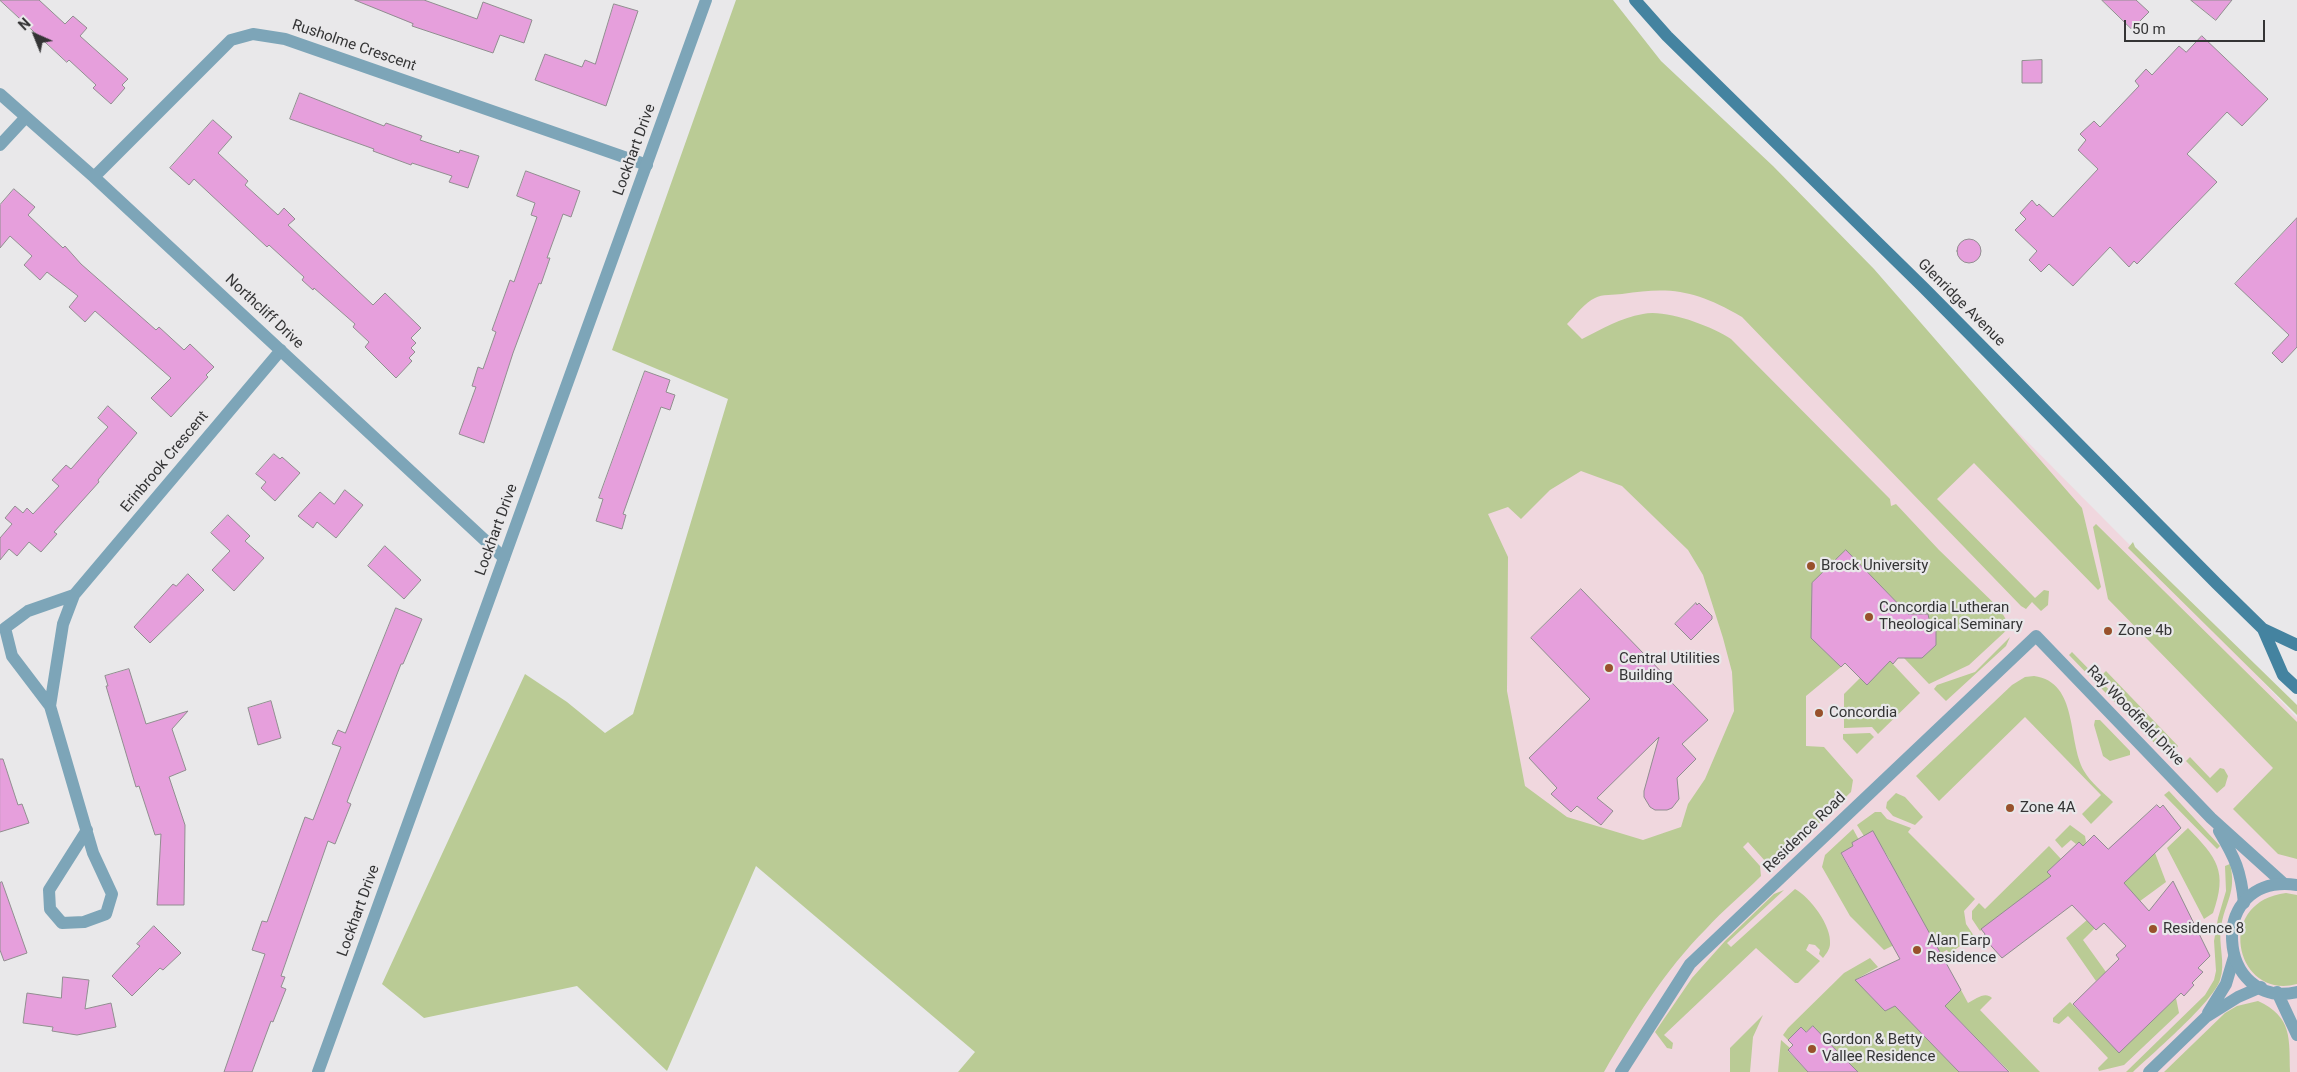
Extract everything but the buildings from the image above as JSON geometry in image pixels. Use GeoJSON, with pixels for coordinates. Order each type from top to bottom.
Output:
{"type":"FeatureCollection","features":[{"type":"Feature","properties":{"kind":"main road","name":"Glenridge Avenue"},"geometry":{"type":"LineString","coordinates":[[1635,0],[1667,36],[1924,288],[2045,413],[2075,440],[2263,629],[2297,645]]}},
{"type":"Feature","properties":{"kind":"main road","name":"Glenridge Avenue"},"geometry":{"type":"LineString","coordinates":[[2263,629],[2283,674],[2297,688]]}},
{"type":"Feature","properties":{"kind":"street","name":"Lockhart Drive"},"geometry":{"type":"LineString","coordinates":[[318,1072],[706,0]]}},
{"type":"Feature","properties":{"kind":"street","name":"Rusholme Crescent"},"geometry":{"type":"LineString","coordinates":[[94,177],[231,40],[253,34],[285,39],[647,165]]}},
{"type":"Feature","properties":{"kind":"street","name":"Northcliff Drive"},"geometry":{"type":"LineString","coordinates":[[0,94],[94,177],[504,558]]}},
{"type":"Feature","properties":{"kind":"street"},"geometry":{"type":"LineString","coordinates":[[0,145],[26,117]]}},
{"type":"Feature","properties":{"kind":"street","name":"Erinbrook Crescent"},"geometry":{"type":"LineString","coordinates":[[50,706],[63,624],[74,595],[281,350]]}},
{"type":"Feature","properties":{"kind":"street","name":"Erinbrook Crescent"},"geometry":{"type":"LineString","coordinates":[[74,595],[28,611],[5,628],[12,656],[50,706],[87,830],[93,853],[112,894],[106,914],[84,922],[62,922],[50,909],[49,890],[87,830]]}},
{"type":"Feature","properties":{"kind":"street","name":"Ray Woodfield Drive"},"geometry":{"type":"LineString","coordinates":[[2036,636],[2211,818],[2293,884]]}},
{"type":"Feature","properties":{"kind":"street","name":"Residence Road"},"geometry":{"type":"LineString","coordinates":[[1621,1072],[1690,964],[2036,636]]}},
{"type":"Feature","properties":{"kind":"street","name":"Ray Woodfield Drive"},"geometry":{"type":"LineString","coordinates":[[2211,818],[2236,861],[2242,882],[2244,903]]}},
{"type":"Feature","properties":{"kind":"street"},"geometry":{"type":"LineString","coordinates":[[2293,884],[2268,886],[2244,903],[2236,915],[2232,928],[2231,942],[2234,957],[2240,969],[2249,980],[2261,987],[2276,992],[2297,992]]}},
{"type":"Feature","properties":{"kind":"street"},"geometry":{"type":"LineString","coordinates":[[2206,1017],[2226,984],[2234,957]]}},
{"type":"Feature","properties":{"kind":"street"},"geometry":{"type":"LineString","coordinates":[[2149,1072],[2206,1017],[2238,997],[2261,987]]}},
{"type":"Feature","properties":{"kind":"street"},"geometry":{"type":"LineString","coordinates":[[2276,992],[2297,1035]]}},
{"type":"Feature","properties":{"kind":"shaded area","name":"Brock University"},"geometry":{"type":"Polygon","coordinates":[[[1765,177],[2220,636],[2297,718],[2297,1072],[1458,1072],[1460,496],[1575,289],[1765,177]]]}},
{"type":"Feature","properties":{"kind":"green space"},"geometry":{"type":"Polygon","coordinates":[[[736,0],[1613,0],[1661,61],[1773,166],[1874,269],[2082,508],[2101,587],[2098,590],[1974,463],[1937,499],[2035,598],[2044,590],[2049,591],[2048,605],[2041,611],[2032,602],[2026,609],[1742,317],[1698,296],[1671,291],[1640,292],[1598,297],[1584,306],[1567,324],[1582,339],[1627,318],[1653,313],[1676,316],[1700,324],[1731,339],[1890,499],[1891,506],[1896,504],[1939,550],[2000,609],[2010,627],[1969,665],[1929,684],[1904,658],[1922,658],[1936,645],[1936,627],[1929,619],[1928,614],[1905,614],[1902,608],[1846,550],[1812,583],[1811,638],[1841,667],[1806,696],[1806,746],[1824,747],[1853,780],[1851,792],[1797,843],[1774,859],[1766,862],[1748,842],[1743,847],[1760,866],[1761,876],[1691,945],[1663,979],[1626,1034],[1604,1072],[958,1072],[975,1052],[756,866],[667,1071],[577,986],[424,1018],[382,984],[525,674],[567,702],[605,733],[633,714],[728,399],[612,350],[736,0]],[[1581,471],[1550,490],[1521,519],[1508,507],[1488,514],[1508,557],[1507,691],[1525,786],[1567,817],[1643,840],[1681,827],[1688,804],[1705,779],[1734,711],[1732,672],[1703,575],[1688,550],[1622,486],[1581,471]]]}},
{"type":"Feature","properties":{"kind":"green space"},"geometry":{"type":"Polygon","coordinates":[[[2096,524],[2297,722],[2297,859],[2278,854],[2233,809],[2273,768],[2108,599],[2093,527],[2096,524]]]}},
{"type":"Feature","properties":{"kind":"green space"},"geometry":{"type":"Polygon","coordinates":[[[2133,542],[2135,547],[2297,705],[2297,715],[2128,548],[2133,542]]]}},
{"type":"Feature","properties":{"kind":"green space"},"geometry":{"type":"Polygon","coordinates":[[[2010,637],[2006,646],[1946,701],[1934,689],[1937,685],[1975,672],[2010,637]]]}},
{"type":"Feature","properties":{"kind":"green space"},"geometry":{"type":"Polygon","coordinates":[[[2072,652],[2171,753],[2167,756],[2069,655],[2072,652]]]}},
{"type":"Feature","properties":{"kind":"green space"},"geometry":{"type":"Polygon","coordinates":[[[1890,661],[1920,693],[1878,734],[1872,727],[1844,728],[1844,694],[1860,678],[1867,684],[1890,661]]]}},
{"type":"Feature","properties":{"kind":"green space"},"geometry":{"type":"Polygon","coordinates":[[[2106,671],[2178,746],[2175,750],[2102,675],[2106,671]]]}},
{"type":"Feature","properties":{"kind":"green space"},"geometry":{"type":"Polygon","coordinates":[[[2034,676],[2048,681],[2058,689],[2070,714],[2075,744],[2084,771],[2093,783],[2113,802],[2091,824],[2082,814],[2101,795],[2025,717],[1939,801],[1916,776],[2012,685],[2025,677],[2034,676]]]}},
{"type":"Feature","properties":{"kind":"green space"},"geometry":{"type":"Polygon","coordinates":[[[2095,720],[2100,720],[2130,751],[2130,755],[2110,761],[2103,756],[2094,725],[2095,720]]]}},
{"type":"Feature","properties":{"kind":"green space"},"geometry":{"type":"Polygon","coordinates":[[[1870,733],[1874,737],[1857,754],[1843,739],[1843,734],[1870,733]]]}},
{"type":"Feature","properties":{"kind":"green space"},"geometry":{"type":"Polygon","coordinates":[[[2190,757],[2210,778],[2220,768],[2224,769],[2228,776],[2225,786],[2217,793],[2186,761],[2190,757]]]}},
{"type":"Feature","properties":{"kind":"green space"},"geometry":{"type":"Polygon","coordinates":[[[2169,791],[2220,846],[2217,849],[2164,795],[2169,791]]]}},
{"type":"Feature","properties":{"kind":"green space"},"geometry":{"type":"Polygon","coordinates":[[[1896,793],[1905,797],[1923,817],[1915,825],[1893,816],[1886,808],[1887,802],[1896,793]]]}},
{"type":"Feature","properties":{"kind":"green space"},"geometry":{"type":"Polygon","coordinates":[[[1875,812],[1881,812],[1887,819],[1911,828],[1908,832],[1975,899],[1964,911],[1966,924],[1974,936],[1949,954],[1947,950],[1943,952],[1946,957],[1950,955],[1953,959],[1946,963],[1905,893],[1907,891],[1900,880],[1898,881],[1898,876],[1888,862],[1890,860],[1883,849],[1881,849],[1873,832],[1864,836],[1857,825],[1875,812]]]}},
{"type":"Feature","properties":{"kind":"green space"},"geometry":{"type":"Polygon","coordinates":[[[2070,825],[2085,836],[2086,842],[2083,846],[2079,842],[2076,844],[2071,840],[2062,848],[2055,840],[2070,825]]]}},
{"type":"Feature","properties":{"kind":"green space"},"geometry":{"type":"Polygon","coordinates":[[[2188,828],[2213,857],[2219,876],[2220,886],[2213,913],[2204,919],[2167,848],[2188,828]]]}},
{"type":"Feature","properties":{"kind":"green space"},"geometry":{"type":"Polygon","coordinates":[[[1853,829],[1859,840],[1841,854],[1855,879],[1857,878],[1864,894],[1869,898],[1867,900],[1894,945],[1884,950],[1850,916],[1822,867],[1825,855],[1853,829]]]}},
{"type":"Feature","properties":{"kind":"green space"},"geometry":{"type":"Polygon","coordinates":[[[2049,846],[2061,859],[2048,872],[2051,876],[1980,931],[1972,919],[1972,911],[1979,903],[1985,909],[2049,846]]]}},
{"type":"Feature","properties":{"kind":"green space"},"geometry":{"type":"Polygon","coordinates":[[[2155,853],[2166,882],[2136,904],[2128,896],[2132,892],[2124,883],[2155,853]]]}},
{"type":"Feature","properties":{"kind":"green space"},"geometry":{"type":"Polygon","coordinates":[[[2230,864],[2232,874],[2231,890],[2221,927],[2220,940],[2222,974],[2215,990],[2181,1028],[2133,1072],[2126,1072],[2205,995],[2214,980],[2216,971],[2214,941],[2226,891],[2225,866],[2230,864]]]}},
{"type":"Feature","properties":{"kind":"green space"},"geometry":{"type":"Polygon","coordinates":[[[1795,889],[1807,898],[1824,921],[1830,937],[1830,946],[1823,958],[1819,954],[1820,950],[1815,945],[1809,944],[1806,950],[1820,961],[1798,983],[1795,983],[1756,948],[1664,1035],[1673,1043],[1672,1049],[1667,1048],[1655,1032],[1692,978],[1725,941],[1774,894],[1784,890],[1727,943],[1731,947],[1795,889]]]}},
{"type":"Feature","properties":{"kind":"green space"},"geometry":{"type":"Polygon","coordinates":[[[2286,893],[2297,895],[2297,984],[2276,985],[2259,978],[2247,965],[2241,948],[2241,930],[2248,913],[2263,900],[2286,893]]]}},
{"type":"Feature","properties":{"kind":"green space"},"geometry":{"type":"Polygon","coordinates":[[[2087,920],[2095,928],[2083,940],[2106,972],[2096,981],[2066,938],[2087,920]]]}},
{"type":"Feature","properties":{"kind":"green space"},"geometry":{"type":"Polygon","coordinates":[[[1870,958],[1878,967],[1855,980],[1885,1011],[1895,1006],[1959,1072],[1858,1072],[1813,1026],[1806,1032],[1801,1027],[1788,1040],[1783,1035],[1844,973],[1870,958]]]}},
{"type":"Feature","properties":{"kind":"green space"},"geometry":{"type":"Polygon","coordinates":[[[1961,990],[1968,1003],[1983,995],[1992,998],[1980,1010],[2040,1072],[2010,1072],[1945,1006],[1961,990]]]}},
{"type":"Feature","properties":{"kind":"green space"},"geometry":{"type":"Polygon","coordinates":[[[2176,998],[2179,1013],[2124,1065],[2099,1071],[2098,1068],[2108,1058],[2068,1016],[2059,1024],[2053,1022],[2053,1018],[2070,1002],[2119,1052],[2176,998]]]}},
{"type":"Feature","properties":{"kind":"green space"},"geometry":{"type":"Polygon","coordinates":[[[2258,1001],[2278,1014],[2287,1030],[2290,1049],[2290,1072],[2164,1072],[2225,1013],[2237,1006],[2258,1001]]]}},
{"type":"Feature","properties":{"kind":"green space"},"geometry":{"type":"Polygon","coordinates":[[[1763,1015],[1753,1037],[1750,1072],[1730,1072],[1730,1048],[1763,1015]]]}},
{"type":"Feature","properties":{"kind":"green space"},"geometry":{"type":"Polygon","coordinates":[[[1781,1040],[1790,1048],[1788,1051],[1808,1072],[1778,1072],[1781,1040]]]}},
{"type":"Feature","properties":{"kind":"place","name":"Brock University"},"geometry":{"type":"Point","coordinates":[1811,566]}},
{"type":"Feature","properties":{"kind":"place","name":"Concordia Lutheran Theological Seminary"},"geometry":{"type":"Point","coordinates":[1869,617]}},
{"type":"Feature","properties":{"kind":"place","name":"Zone 4b"},"geometry":{"type":"Point","coordinates":[2108,631]}},
{"type":"Feature","properties":{"kind":"place","name":"Central Utilities Building"},"geometry":{"type":"Point","coordinates":[1609,668]}},
{"type":"Feature","properties":{"kind":"place","name":"Concordia"},"geometry":{"type":"Point","coordinates":[1819,713]}},
{"type":"Feature","properties":{"kind":"place","name":"Zone 4A"},"geometry":{"type":"Point","coordinates":[2010,808]}},
{"type":"Feature","properties":{"kind":"place","name":"Residence 8"},"geometry":{"type":"Point","coordinates":[2153,929]}},
{"type":"Feature","properties":{"kind":"place","name":"Alan Earp Residence"},"geometry":{"type":"Point","coordinates":[1917,950]}},
{"type":"Feature","properties":{"kind":"place","name":"Gordon & Betty Vallee Residence"},"geometry":{"type":"Point","coordinates":[1812,1049]}}]}
